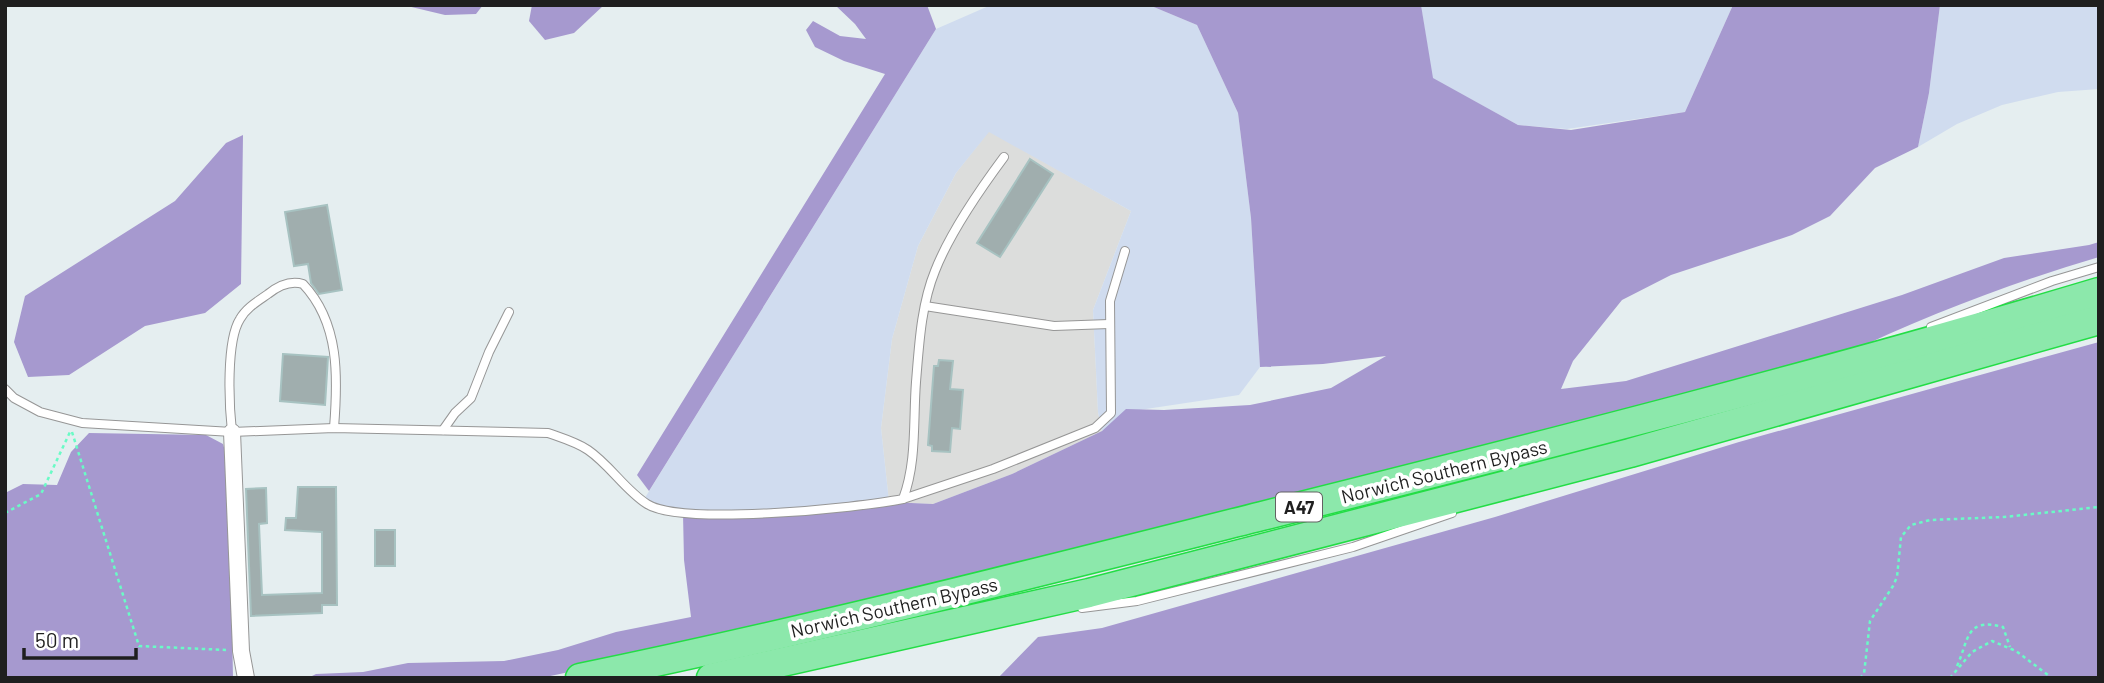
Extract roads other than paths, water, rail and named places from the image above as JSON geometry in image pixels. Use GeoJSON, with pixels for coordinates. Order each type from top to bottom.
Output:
{"type":"FeatureCollection","features":[{"type":"Feature","properties":{"kind":"highway","name":"Norwich Southern Bypass"},"geometry":{"type":"LineString","coordinates":[[580,678],[924,601],[1595,433],[1846,367],[2099,292]]}},
{"type":"Feature","properties":{"kind":"highway","name":"Norwich Southern Bypass"},"geometry":{"type":"LineString","coordinates":[[711,678],[1089,593],[1630,453],[2099,320]]}},
{"type":"Feature","properties":{"kind":"street"},"geometry":{"type":"LineString","coordinates":[[232,432],[241,651],[246,678]]}},
{"type":"Feature","properties":{"kind":"lane"},"geometry":{"type":"LineString","coordinates":[[903,499],[909,484],[912,460],[916,380],[925,306],[934,272],[955,233],[1004,157]]}},
{"type":"Feature","properties":{"kind":"lane"},"geometry":{"type":"LineString","coordinates":[[5,389],[14,398],[40,412],[82,423],[232,432],[334,428],[548,433],[589,451],[634,494],[664,512],[755,513],[865,506],[903,499],[993,469],[1094,428],[1111,413],[1110,301],[1125,251]]}},
{"type":"Feature","properties":{"kind":"lane"},"geometry":{"type":"LineString","coordinates":[[1928,328],[2052,281],[2099,267]]}},
{"type":"Feature","properties":{"kind":"lane"},"geometry":{"type":"LineString","coordinates":[[232,432],[229,405],[231,368],[238,321],[271,291],[294,282],[303,284],[322,309],[335,355],[337,380],[334,428]]}},
{"type":"Feature","properties":{"kind":"lane"},"geometry":{"type":"LineString","coordinates":[[925,306],[1055,326],[1110,324]]}},
{"type":"Feature","properties":{"kind":"lane"},"geometry":{"type":"LineString","coordinates":[[443,430],[455,413],[471,398],[489,352],[509,312]]}},
{"type":"Feature","properties":{"kind":"lane"},"geometry":{"type":"LineString","coordinates":[[1846,367],[1902,337]]}},
{"type":"Feature","properties":{"kind":"lane"},"geometry":{"type":"LineString","coordinates":[[1499,497],[1630,453]]}},
{"type":"Feature","properties":{"kind":"lane"},"geometry":{"type":"LineString","coordinates":[[1078,608],[1137,601],[1341,550],[1460,510]]}},
{"type":"Feature","properties":{"kind":"lane"},"geometry":{"type":"LineString","coordinates":[[982,617],[1064,610]]}}]}
